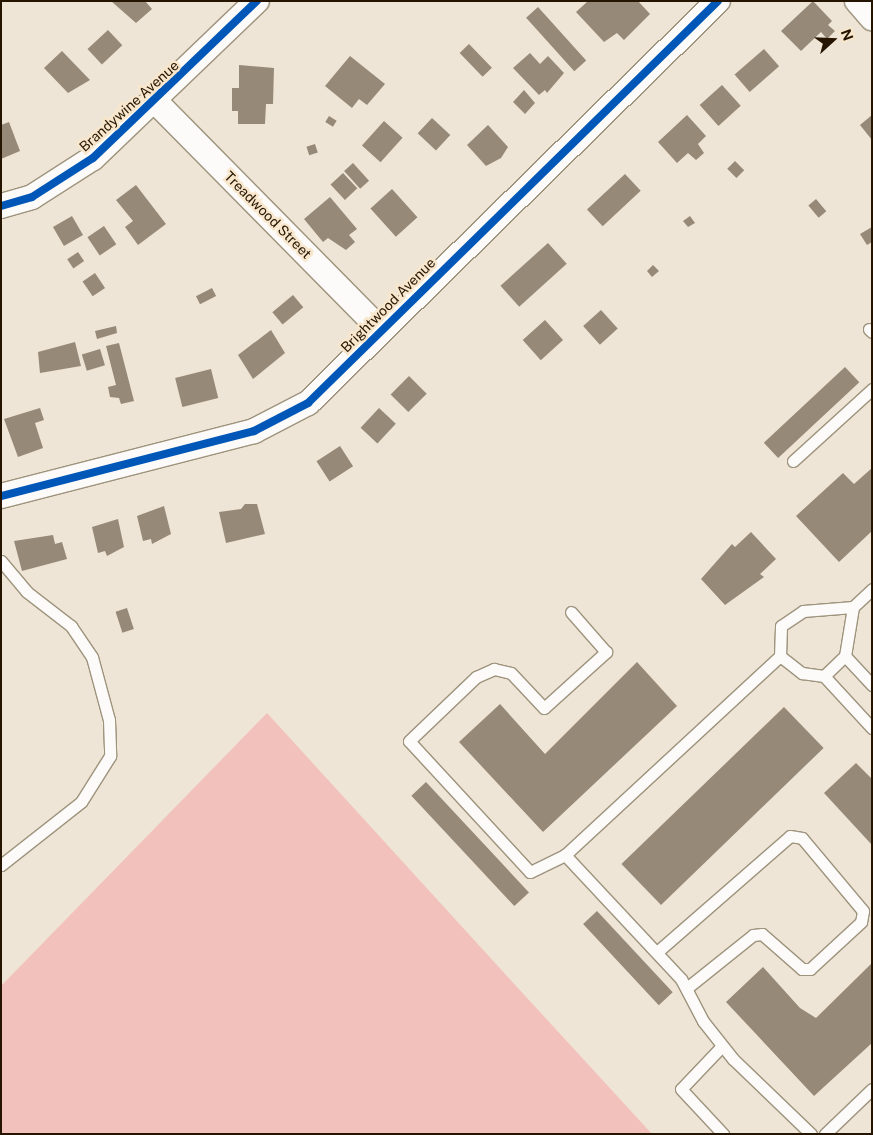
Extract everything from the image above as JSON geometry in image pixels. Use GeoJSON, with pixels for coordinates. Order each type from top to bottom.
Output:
{"type":"FeatureCollection","features":[{"type":"Feature","properties":{"kind":"street","name":"Brandywine Avenue"},"geometry":{"type":"LineString","coordinates":[[1,206],[32,197],[93,158],[156,102],[257,1]]}},
{"type":"Feature","properties":{"kind":"street","name":"Brightwood Avenue"},"geometry":{"type":"LineString","coordinates":[[1,496],[254,432],[279,421],[308,402],[380,329],[718,1]]}},
{"type":"Feature","properties":{"kind":"street"},"geometry":{"type":"LineString","coordinates":[[857,1],[872,18]]}},
{"type":"Feature","properties":{"kind":"street","name":"Treadwood Street"},"geometry":{"type":"LineString","coordinates":[[156,102],[380,329]]}},
{"type":"Feature","properties":{"kind":"lane"},"geometry":{"type":"LineString","coordinates":[[793,461],[872,389]]}},
{"type":"Feature","properties":{"kind":"lane"},"geometry":{"type":"LineString","coordinates":[[1,561],[32,596],[71,626],[92,657],[110,720],[110,756],[82,802],[1,865]]}},
{"type":"Feature","properties":{"kind":"lane"},"geometry":{"type":"LineString","coordinates":[[571,612],[606,652],[544,708],[511,673],[494,669],[476,677],[409,741],[530,872],[565,855],[780,656],[781,626],[803,611],[853,606],[872,589]]}},
{"type":"Feature","properties":{"kind":"lane"},"geometry":{"type":"LineString","coordinates":[[824,676],[845,656],[853,606]]}},
{"type":"Feature","properties":{"kind":"lane"},"geometry":{"type":"LineString","coordinates":[[780,656],[802,673],[824,676],[872,728]]}},
{"type":"Feature","properties":{"kind":"lane"},"geometry":{"type":"LineString","coordinates":[[845,656],[872,685]]}},
{"type":"Feature","properties":{"kind":"lane"},"geometry":{"type":"LineString","coordinates":[[657,952],[790,836],[802,838],[863,911],[861,922],[810,970],[802,969],[762,934],[753,936],[688,987]]}},
{"type":"Feature","properties":{"kind":"lane"},"geometry":{"type":"LineString","coordinates":[[565,855],[688,987],[703,1021],[722,1046],[811,1134]]}},
{"type":"Feature","properties":{"kind":"lane"},"geometry":{"type":"LineString","coordinates":[[722,1046],[681,1089],[723,1134]]}},
{"type":"Feature","properties":{"kind":"lane"},"geometry":{"type":"LineString","coordinates":[[825,1134],[872,1089]]}},
{"type":"Feature","properties":{"kind":"shaded area"},"geometry":{"type":"Polygon","coordinates":[[[267,713],[652,1134],[1,1134],[1,986],[267,713]]]}},
{"type":"Feature","properties":{"kind":"building"},"geometry":{"type":"Polygon","coordinates":[[[111,1],[145,1],[152,9],[136,23],[111,1]]]}},
{"type":"Feature","properties":{"kind":"building"},"geometry":{"type":"Polygon","coordinates":[[[588,1],[638,1],[650,14],[624,40],[617,33],[604,42],[576,12],[588,1]]]}},
{"type":"Feature","properties":{"kind":"building"},"geometry":{"type":"Polygon","coordinates":[[[813,1],[832,21],[828,25],[835,31],[827,39],[821,32],[801,51],[781,31],[813,1]]]}},
{"type":"Feature","properties":{"kind":"building"},"geometry":{"type":"Polygon","coordinates":[[[538,7],[586,61],[574,71],[526,18],[538,7]]]}},
{"type":"Feature","properties":{"kind":"building"},"geometry":{"type":"Polygon","coordinates":[[[108,30],[122,45],[102,64],[88,49],[108,30]]]}},
{"type":"Feature","properties":{"kind":"building"},"geometry":{"type":"Polygon","coordinates":[[[469,44],[492,68],[483,77],[460,53],[469,44]]]}},
{"type":"Feature","properties":{"kind":"building"},"geometry":{"type":"Polygon","coordinates":[[[764,49],[779,66],[750,92],[735,75],[764,49]]]}},
{"type":"Feature","properties":{"kind":"building"},"geometry":{"type":"Polygon","coordinates":[[[62,51],[90,80],[68,93],[44,68],[62,51]]]}},
{"type":"Feature","properties":{"kind":"building"},"geometry":{"type":"Polygon","coordinates":[[[530,53],[540,64],[548,56],[564,73],[547,93],[545,90],[539,95],[513,68],[530,53]]]}},
{"type":"Feature","properties":{"kind":"building"},"geometry":{"type":"Polygon","coordinates":[[[350,56],[385,84],[367,105],[359,99],[352,108],[325,86],[350,56]]]}},
{"type":"Feature","properties":{"kind":"building"},"geometry":{"type":"Polygon","coordinates":[[[239,65],[274,68],[273,104],[266,104],[265,124],[238,124],[238,111],[232,111],[232,88],[239,88],[239,65]]]}},
{"type":"Feature","properties":{"kind":"building"},"geometry":{"type":"Polygon","coordinates":[[[722,85],[741,106],[718,126],[700,105],[722,85]]]}},
{"type":"Feature","properties":{"kind":"building"},"geometry":{"type":"Polygon","coordinates":[[[524,90],[535,103],[525,114],[513,102],[524,90]]]}},
{"type":"Feature","properties":{"kind":"building"},"geometry":{"type":"Polygon","coordinates":[[[687,115],[706,136],[698,144],[704,153],[696,160],[688,153],[677,163],[658,142],[687,115]]]}},
{"type":"Feature","properties":{"kind":"building"},"geometry":{"type":"Polygon","coordinates":[[[872,115],[872,140],[860,125],[872,115]]]}},
{"type":"Feature","properties":{"kind":"building"},"geometry":{"type":"Polygon","coordinates":[[[329,116],[337,121],[333,127],[325,122],[329,116]]]}},
{"type":"Feature","properties":{"kind":"building"},"geometry":{"type":"Polygon","coordinates":[[[432,118],[450,135],[436,150],[418,133],[432,118]]]}},
{"type":"Feature","properties":{"kind":"building"},"geometry":{"type":"Polygon","coordinates":[[[384,121],[403,138],[380,162],[362,146],[384,121]]]}},
{"type":"Feature","properties":{"kind":"building"},"geometry":{"type":"Polygon","coordinates":[[[9,122],[20,151],[1,159],[1,125],[9,122]]]}},
{"type":"Feature","properties":{"kind":"building"},"geometry":{"type":"Polygon","coordinates":[[[488,125],[508,147],[501,158],[486,166],[467,145],[488,125]]]}},
{"type":"Feature","properties":{"kind":"building"},"geometry":{"type":"Polygon","coordinates":[[[315,144],[318,153],[309,155],[306,147],[315,144]]]}},
{"type":"Feature","properties":{"kind":"building"},"geometry":{"type":"Polygon","coordinates":[[[735,161],[744,170],[736,178],[727,169],[735,161]]]}},
{"type":"Feature","properties":{"kind":"building"},"geometry":{"type":"Polygon","coordinates":[[[353,163],[369,181],[360,189],[344,171],[353,163]]]}},
{"type":"Feature","properties":{"kind":"building"},"geometry":{"type":"Polygon","coordinates":[[[343,173],[357,188],[345,200],[331,185],[343,173]]]}},
{"type":"Feature","properties":{"kind":"building"},"geometry":{"type":"Polygon","coordinates":[[[625,174],[641,191],[603,226],[587,209],[625,174]]]}},
{"type":"Feature","properties":{"kind":"building"},"geometry":{"type":"Polygon","coordinates":[[[136,185],[166,224],[138,245],[125,227],[133,221],[116,200],[136,185]]]}},
{"type":"Feature","properties":{"kind":"building"},"geometry":{"type":"Polygon","coordinates":[[[392,189],[417,217],[396,237],[370,208],[392,189]]]}},
{"type":"Feature","properties":{"kind":"building"},"geometry":{"type":"Polygon","coordinates":[[[330,197],[357,229],[349,235],[355,242],[346,250],[328,238],[323,242],[304,219],[330,197]]]}},
{"type":"Feature","properties":{"kind":"building"},"geometry":{"type":"Polygon","coordinates":[[[816,199],[826,211],[819,218],[808,205],[816,199]]]}},
{"type":"Feature","properties":{"kind":"building"},"geometry":{"type":"Polygon","coordinates":[[[72,216],[83,235],[64,246],[53,227],[72,216]]]}},
{"type":"Feature","properties":{"kind":"building"},"geometry":{"type":"Polygon","coordinates":[[[690,216],[695,223],[688,227],[683,221],[690,216]]]}},
{"type":"Feature","properties":{"kind":"building"},"geometry":{"type":"Polygon","coordinates":[[[104,226],[116,244],[100,255],[87,237],[104,226]]]}},
{"type":"Feature","properties":{"kind":"building"},"geometry":{"type":"Polygon","coordinates":[[[872,227],[872,242],[867,245],[860,234],[872,227]]]}},
{"type":"Feature","properties":{"kind":"building"},"geometry":{"type":"Polygon","coordinates":[[[548,243],[567,264],[519,307],[500,286],[548,243]]]}},
{"type":"Feature","properties":{"kind":"building"},"geometry":{"type":"Polygon","coordinates":[[[78,252],[84,261],[73,268],[67,259],[78,252]]]}},
{"type":"Feature","properties":{"kind":"building"},"geometry":{"type":"Polygon","coordinates":[[[653,265],[659,271],[652,277],[647,271],[653,265]]]}},
{"type":"Feature","properties":{"kind":"building"},"geometry":{"type":"Polygon","coordinates":[[[95,273],[105,288],[93,296],[83,281],[95,273]]]}},
{"type":"Feature","properties":{"kind":"building"},"geometry":{"type":"Polygon","coordinates":[[[212,288],[216,296],[200,304],[196,296],[212,288]]]}},
{"type":"Feature","properties":{"kind":"building"},"geometry":{"type":"Polygon","coordinates":[[[293,295],[303,307],[283,325],[272,312],[293,295]]]}},
{"type":"Feature","properties":{"kind":"building"},"geometry":{"type":"Polygon","coordinates":[[[601,310],[618,329],[600,345],[583,326],[601,310]]]}},
{"type":"Feature","properties":{"kind":"building"},"geometry":{"type":"Polygon","coordinates":[[[545,320],[563,340],[541,360],[523,340],[545,320]]]}},
{"type":"Feature","properties":{"kind":"building"},"geometry":{"type":"Polygon","coordinates":[[[116,326],[117,333],[97,339],[95,331],[116,326]]]}},
{"type":"Feature","properties":{"kind":"building"},"geometry":{"type":"Polygon","coordinates":[[[271,330],[285,353],[253,379],[238,355],[271,330]]]}},
{"type":"Feature","properties":{"kind":"building"},"geometry":{"type":"Polygon","coordinates":[[[75,342],[81,366],[40,373],[38,352],[75,342]]]}},
{"type":"Feature","properties":{"kind":"building"},"geometry":{"type":"Polygon","coordinates":[[[119,343],[134,401],[121,404],[119,398],[110,397],[108,387],[116,385],[106,346],[119,343]]]}},
{"type":"Feature","properties":{"kind":"building"},"geometry":{"type":"Polygon","coordinates":[[[100,349],[105,365],[87,371],[82,355],[100,349]]]}},
{"type":"Feature","properties":{"kind":"building"},"geometry":{"type":"Polygon","coordinates":[[[845,367],[859,382],[778,458],[764,443],[845,367]]]}},
{"type":"Feature","properties":{"kind":"building"},"geometry":{"type":"Polygon","coordinates":[[[211,369],[218,398],[182,407],[175,378],[211,369]]]}},
{"type":"Feature","properties":{"kind":"building"},"geometry":{"type":"Polygon","coordinates":[[[409,376],[427,394],[408,412],[391,394],[409,376]]]}},
{"type":"Feature","properties":{"kind":"building"},"geometry":{"type":"Polygon","coordinates":[[[40,408],[44,420],[35,423],[43,448],[18,457],[4,419],[40,408]]]}},
{"type":"Feature","properties":{"kind":"building"},"geometry":{"type":"Polygon","coordinates":[[[379,408],[396,424],[377,443],[361,428],[379,408]]]}},
{"type":"Feature","properties":{"kind":"building"},"geometry":{"type":"Polygon","coordinates":[[[340,446],[353,466],[330,481],[317,461],[340,446]]]}},
{"type":"Feature","properties":{"kind":"building"},"geometry":{"type":"Polygon","coordinates":[[[872,468],[872,531],[839,562],[796,516],[843,473],[854,484],[872,468]]]}},
{"type":"Feature","properties":{"kind":"building"},"geometry":{"type":"Polygon","coordinates":[[[245,504],[257,504],[265,534],[226,543],[219,512],[241,509],[245,504]]]}},
{"type":"Feature","properties":{"kind":"building"},"geometry":{"type":"Polygon","coordinates":[[[164,506],[171,534],[152,544],[151,539],[143,541],[137,516],[164,506]]]}},
{"type":"Feature","properties":{"kind":"building"},"geometry":{"type":"Polygon","coordinates":[[[118,519],[124,547],[107,556],[105,551],[98,553],[92,527],[118,519]]]}},
{"type":"Feature","properties":{"kind":"building"},"geometry":{"type":"Polygon","coordinates":[[[751,532],[776,559],[760,574],[764,577],[725,605],[701,579],[732,544],[735,547],[751,532]]]}},
{"type":"Feature","properties":{"kind":"building"},"geometry":{"type":"Polygon","coordinates":[[[53,535],[55,544],[62,542],[67,559],[22,571],[14,541],[53,535]]]}},
{"type":"Feature","properties":{"kind":"building"},"geometry":{"type":"Polygon","coordinates":[[[127,608],[134,629],[122,633],[116,612],[127,608]]]}},
{"type":"Feature","properties":{"kind":"building"},"geometry":{"type":"Polygon","coordinates":[[[637,662],[677,706],[543,832],[459,742],[500,704],[545,754],[637,662]]]}},
{"type":"Feature","properties":{"kind":"building"},"geometry":{"type":"Polygon","coordinates":[[[784,707],[824,748],[661,905],[621,864],[784,707]]]}},
{"type":"Feature","properties":{"kind":"building"},"geometry":{"type":"Polygon","coordinates":[[[856,763],[872,779],[872,845],[824,793],[856,763]]]}},
{"type":"Feature","properties":{"kind":"building"},"geometry":{"type":"Polygon","coordinates":[[[426,782],[529,892],[514,906],[411,796],[426,782]]]}},
{"type":"Feature","properties":{"kind":"building"},"geometry":{"type":"Polygon","coordinates":[[[597,911],[673,992],[659,1005],[583,924],[597,911]]]}},
{"type":"Feature","properties":{"kind":"building"},"geometry":{"type":"Polygon","coordinates":[[[872,963],[872,1043],[814,1096],[726,1002],[763,967],[800,1008],[816,1018],[872,963]]]}},
{"type":"Feature","properties":{"kind":"cycle path"},"geometry":{"type":"LineString","coordinates":[[1,206],[32,197],[93,158],[257,1]]}},
{"type":"Feature","properties":{"kind":"cycle path"},"geometry":{"type":"LineString","coordinates":[[1,496],[254,431],[308,403],[718,1]]}}]}
